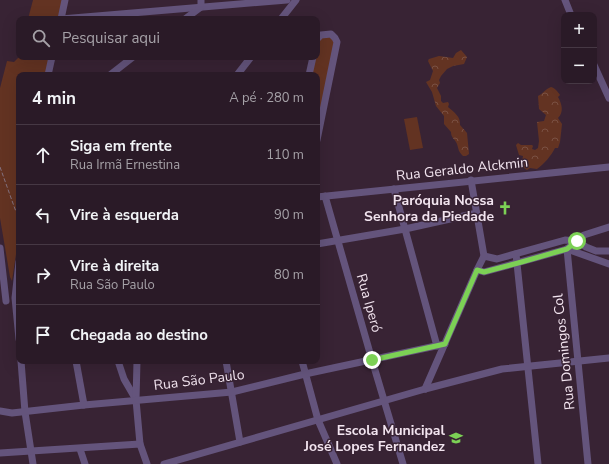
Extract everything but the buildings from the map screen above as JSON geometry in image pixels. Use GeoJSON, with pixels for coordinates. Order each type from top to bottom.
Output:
{"type":"FeatureCollection","features":[{"type":"Feature","properties":{"kind":"street"},"geometry":{"type":"LineString","coordinates":[[62,16],[65,0]]}},
{"type":"Feature","properties":{"kind":"street"},"geometry":{"type":"LineString","coordinates":[[89,16],[201,4],[287,0]]}},
{"type":"Feature","properties":{"kind":"street"},"geometry":{"type":"LineString","coordinates":[[283,16],[296,0]]}},
{"type":"Feature","properties":{"kind":"street"},"geometry":{"type":"LineString","coordinates":[[565,0],[571,12]]}},
{"type":"Feature","properties":{"kind":"street"},"geometry":{"type":"LineString","coordinates":[[188,16],[201,4]]}},
{"type":"Feature","properties":{"kind":"street"},"geometry":{"type":"LineString","coordinates":[[320,36],[331,34],[337,42],[320,125]]}},
{"type":"Feature","properties":{"kind":"street"},"geometry":{"type":"LineString","coordinates":[[49,72],[51,60]]}},
{"type":"Feature","properties":{"kind":"street"},"geometry":{"type":"LineString","coordinates":[[114,72],[129,60]]}},
{"type":"Feature","properties":{"kind":"street"},"geometry":{"type":"LineString","coordinates":[[239,72],[249,60]]}},
{"type":"Feature","properties":{"kind":"street"},"geometry":{"type":"LineString","coordinates":[[310,72],[312,60]]}},
{"type":"Feature","properties":{"kind":"street"},"geometry":{"type":"LineString","coordinates":[[597,72],[609,98]]}},
{"type":"Feature","properties":{"kind":"street","name":"Rua Geraldo Alckmin"},"geometry":{"type":"LineString","coordinates":[[320,197],[609,167]]}},
{"type":"Feature","properties":{"kind":"street"},"geometry":{"type":"LineString","coordinates":[[425,389],[484,256],[471,180]]}},
{"type":"Feature","properties":{"kind":"street"},"geometry":{"type":"LineString","coordinates":[[394,189],[437,346]]}},
{"type":"Feature","properties":{"kind":"street","name":"Rua Iperó"},"geometry":{"type":"LineString","coordinates":[[326,196],[403,464]]}},
{"type":"Feature","properties":{"kind":"street"},"geometry":{"type":"LineString","coordinates":[[320,243],[405,229],[477,213]]}},
{"type":"Feature","properties":{"kind":"street"},"geometry":{"type":"LineString","coordinates":[[477,270],[484,272],[567,249],[584,235],[609,227]]}},
{"type":"Feature","properties":{"kind":"street"},"geometry":{"type":"LineString","coordinates":[[484,256],[497,259],[565,240],[577,241],[596,251],[609,251]]}},
{"type":"Feature","properties":{"kind":"street"},"geometry":{"type":"LineString","coordinates":[[0,248],[3,302],[16,298]]}},
{"type":"Feature","properties":{"kind":"street"},"geometry":{"type":"LineString","coordinates":[[567,249],[609,264]]}},
{"type":"Feature","properties":{"kind":"street","name":"Rua Domingos Col"},"geometry":{"type":"LineString","coordinates":[[567,249],[588,464]]}},
{"type":"Feature","properties":{"kind":"street"},"geometry":{"type":"LineString","coordinates":[[516,254],[538,464]]}},
{"type":"Feature","properties":{"kind":"street","name":"Rua São Paulo"},"geometry":{"type":"LineString","coordinates":[[0,411],[12,414],[84,405],[232,392],[305,374],[445,344]]}},
{"type":"Feature","properties":{"kind":"street"},"geometry":{"type":"LineString","coordinates":[[164,464],[425,389],[502,370],[609,358]]}},
{"type":"Feature","properties":{"kind":"street"},"geometry":{"type":"LineString","coordinates":[[21,364],[25,412],[33,464]]}},
{"type":"Feature","properties":{"kind":"street"},"geometry":{"type":"LineString","coordinates":[[77,364],[84,405]]}},
{"type":"Feature","properties":{"kind":"street"},"geometry":{"type":"LineString","coordinates":[[119,364],[124,379],[136,400]]}},
{"type":"Feature","properties":{"kind":"street"},"geometry":{"type":"LineString","coordinates":[[137,364],[136,400],[140,444],[147,464]]}},
{"type":"Feature","properties":{"kind":"street"},"geometry":{"type":"LineString","coordinates":[[227,364],[240,442]]}},
{"type":"Feature","properties":{"kind":"street"},"geometry":{"type":"LineString","coordinates":[[303,364],[318,420],[337,464]]}},
{"type":"Feature","properties":{"kind":"street"},"geometry":{"type":"LineString","coordinates":[[0,453],[140,444]]}},
{"type":"Feature","properties":{"kind":"street"},"geometry":{"type":"LineString","coordinates":[[80,449],[85,464]]}},
{"type":"Feature","properties":{"kind":"path"},"geometry":{"type":"LineString","coordinates":[[0,167],[16,212]]}},
{"type":"Feature","properties":{"kind":"green space"},"geometry":{"type":"Polygon","coordinates":[[[33,0],[62,0],[59,16],[29,16],[33,0]]]}},
{"type":"Feature","properties":{"kind":"green space"},"geometry":{"type":"Polygon","coordinates":[[[325,35],[335,40],[320,122],[320,72],[311,72],[313,60],[320,60],[320,38],[325,35]]]}},
{"type":"Feature","properties":{"kind":"green space"},"geometry":{"type":"Polygon","coordinates":[[[461,50],[467,57],[464,64],[447,69],[441,76],[439,80],[440,83],[437,88],[441,96],[441,101],[443,103],[448,102],[448,107],[457,115],[460,125],[467,133],[469,154],[466,156],[463,156],[460,153],[451,132],[444,124],[444,116],[436,106],[432,92],[426,82],[430,80],[433,71],[428,61],[429,59],[439,56],[453,58],[456,53],[461,50]]]}},
{"type":"Feature","properties":{"kind":"green space"},"geometry":{"type":"Polygon","coordinates":[[[16,60],[49,60],[47,72],[16,72],[16,254],[12,281],[10,277],[0,218],[0,88],[7,61],[14,62],[16,60]]]}},
{"type":"Feature","properties":{"kind":"green space"},"geometry":{"type":"Polygon","coordinates":[[[551,87],[560,95],[558,97],[562,111],[558,118],[562,124],[560,142],[558,148],[555,148],[540,167],[537,169],[530,168],[527,170],[523,166],[523,156],[519,155],[516,145],[518,143],[521,145],[532,145],[532,149],[535,150],[538,148],[539,141],[537,122],[544,121],[546,115],[539,109],[538,96],[551,87]]]}},
{"type":"Feature","properties":{"kind":"green space"},"geometry":{"type":"Polygon","coordinates":[[[417,117],[423,148],[410,150],[404,119],[417,117]]]}},
{"type":"Feature","properties":{"kind":"place","name":"Paróquia Nossa Senhora da Piedade"},"geometry":{"type":"Point","coordinates":[505,208]}},
{"type":"Feature","properties":{"kind":"place","name":"Escola Municipal José Lopes Fernandez"},"geometry":{"type":"Point","coordinates":[456,438]}},
{"type":"Feature","properties":{"kind":"route"},"geometry":{"type":"LineString","coordinates":[[372,360],[445,344],[477,270],[484,272],[567,249],[577,241]]}}]}
